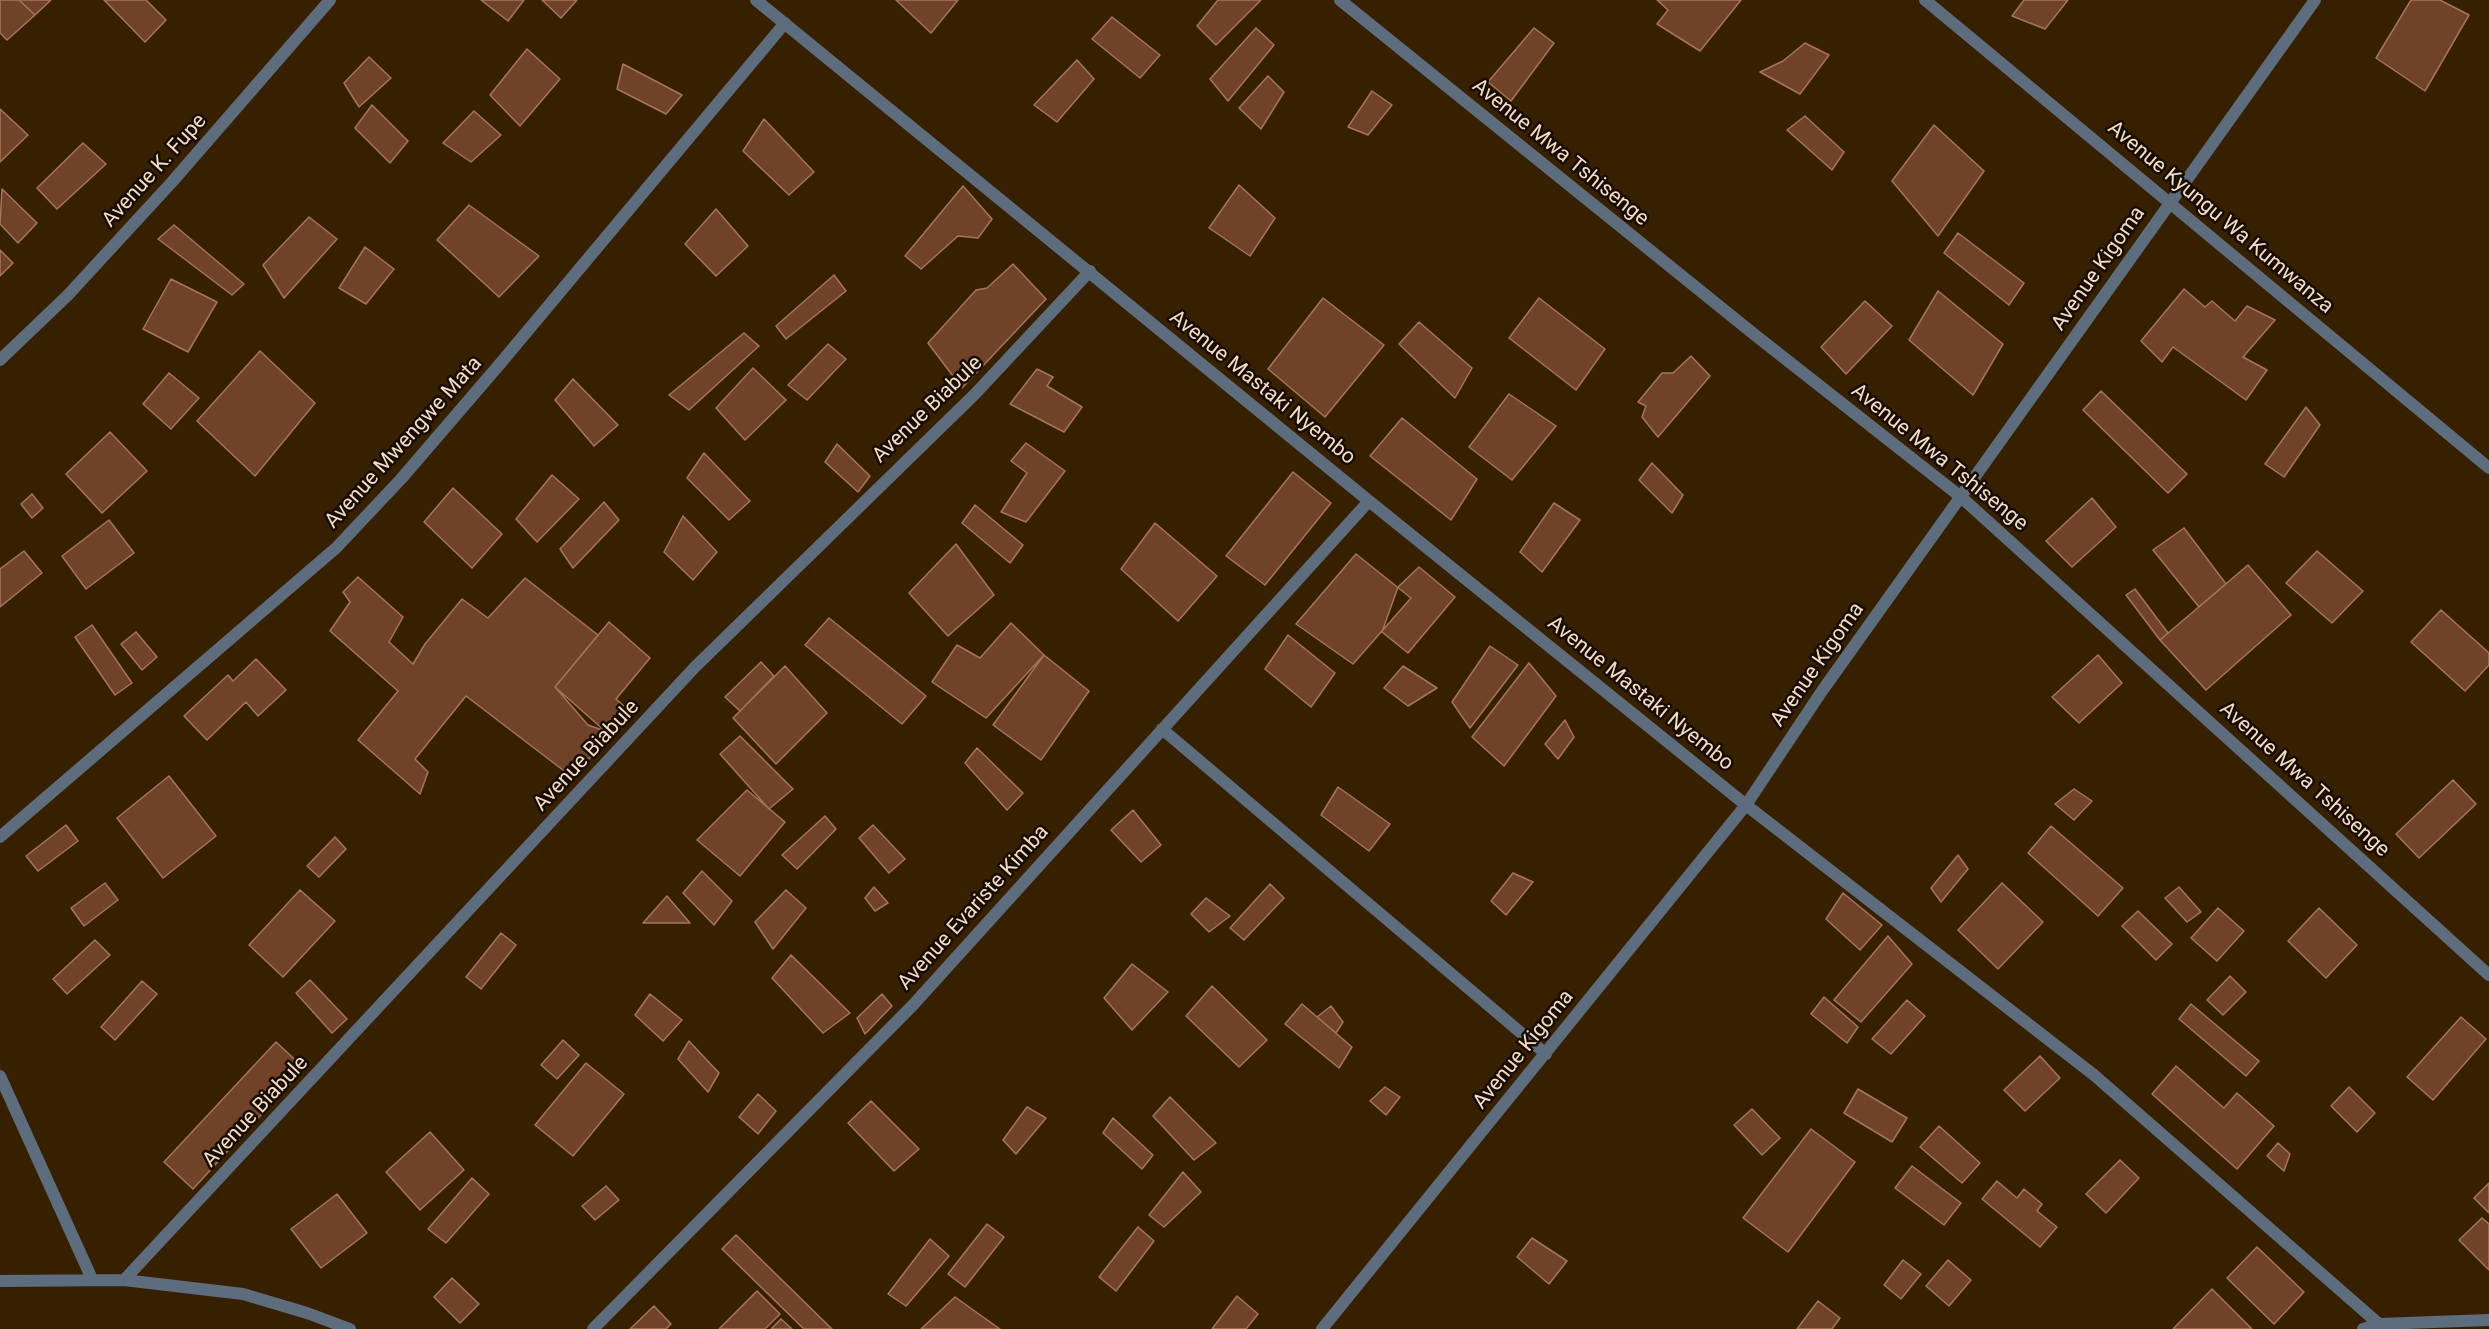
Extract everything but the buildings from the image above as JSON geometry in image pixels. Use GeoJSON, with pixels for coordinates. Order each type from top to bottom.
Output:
{"type":"FeatureCollection","features":[{"type":"Feature","properties":{"kind":"street","name":"Avenue K. Fupe"},"geometry":{"type":"LineString","coordinates":[[0,360],[68,295],[156,200],[330,0]]}},
{"type":"Feature","properties":{"kind":"street","name":"Avenue Mastaki Nyembo"},"geometry":{"type":"LineString","coordinates":[[756,0],[1369,501],[1746,805],[2094,1075],[2379,1324]]}},
{"type":"Feature","properties":{"kind":"street","name":"Avenue Mwa Tshisenge"},"geometry":{"type":"LineString","coordinates":[[1340,0],[1755,335],[1962,497],[2489,975]]}},
{"type":"Feature","properties":{"kind":"street","name":"Avenue Kyungu Wa Kumwanza"},"geometry":{"type":"LineString","coordinates":[[1925,0],[2489,468]]}},
{"type":"Feature","properties":{"kind":"street","name":"Avenue Kigoma"},"geometry":{"type":"LineString","coordinates":[[1322,1329],[1746,805],[1822,692],[2315,0]]}},
{"type":"Feature","properties":{"kind":"street","name":"Avenue Mwengwe Mata"},"geometry":{"type":"LineString","coordinates":[[0,837],[336,548],[401,479],[500,365],[785,23]]}},
{"type":"Feature","properties":{"kind":"street","name":"Avenue Biabule"},"geometry":{"type":"LineString","coordinates":[[124,1280],[695,668],[875,489],[975,394],[1090,271]]}},
{"type":"Feature","properties":{"kind":"street","name":"Avenue Evariste Kimba"},"geometry":{"type":"LineString","coordinates":[[593,1329],[913,1005],[1369,501]]}},
{"type":"Feature","properties":{"kind":"street"},"geometry":{"type":"LineString","coordinates":[[1162,729],[1546,1054]]}},
{"type":"Feature","properties":{"kind":"street"},"geometry":{"type":"LineString","coordinates":[[0,1076],[92,1279]]}},
{"type":"Feature","properties":{"kind":"street"},"geometry":{"type":"LineString","coordinates":[[0,1281],[124,1280],[243,1294],[307,1313],[350,1329]]}},
{"type":"Feature","properties":{"kind":"street"},"geometry":{"type":"LineString","coordinates":[[2363,1329],[2379,1324],[2489,1320]]}}]}
